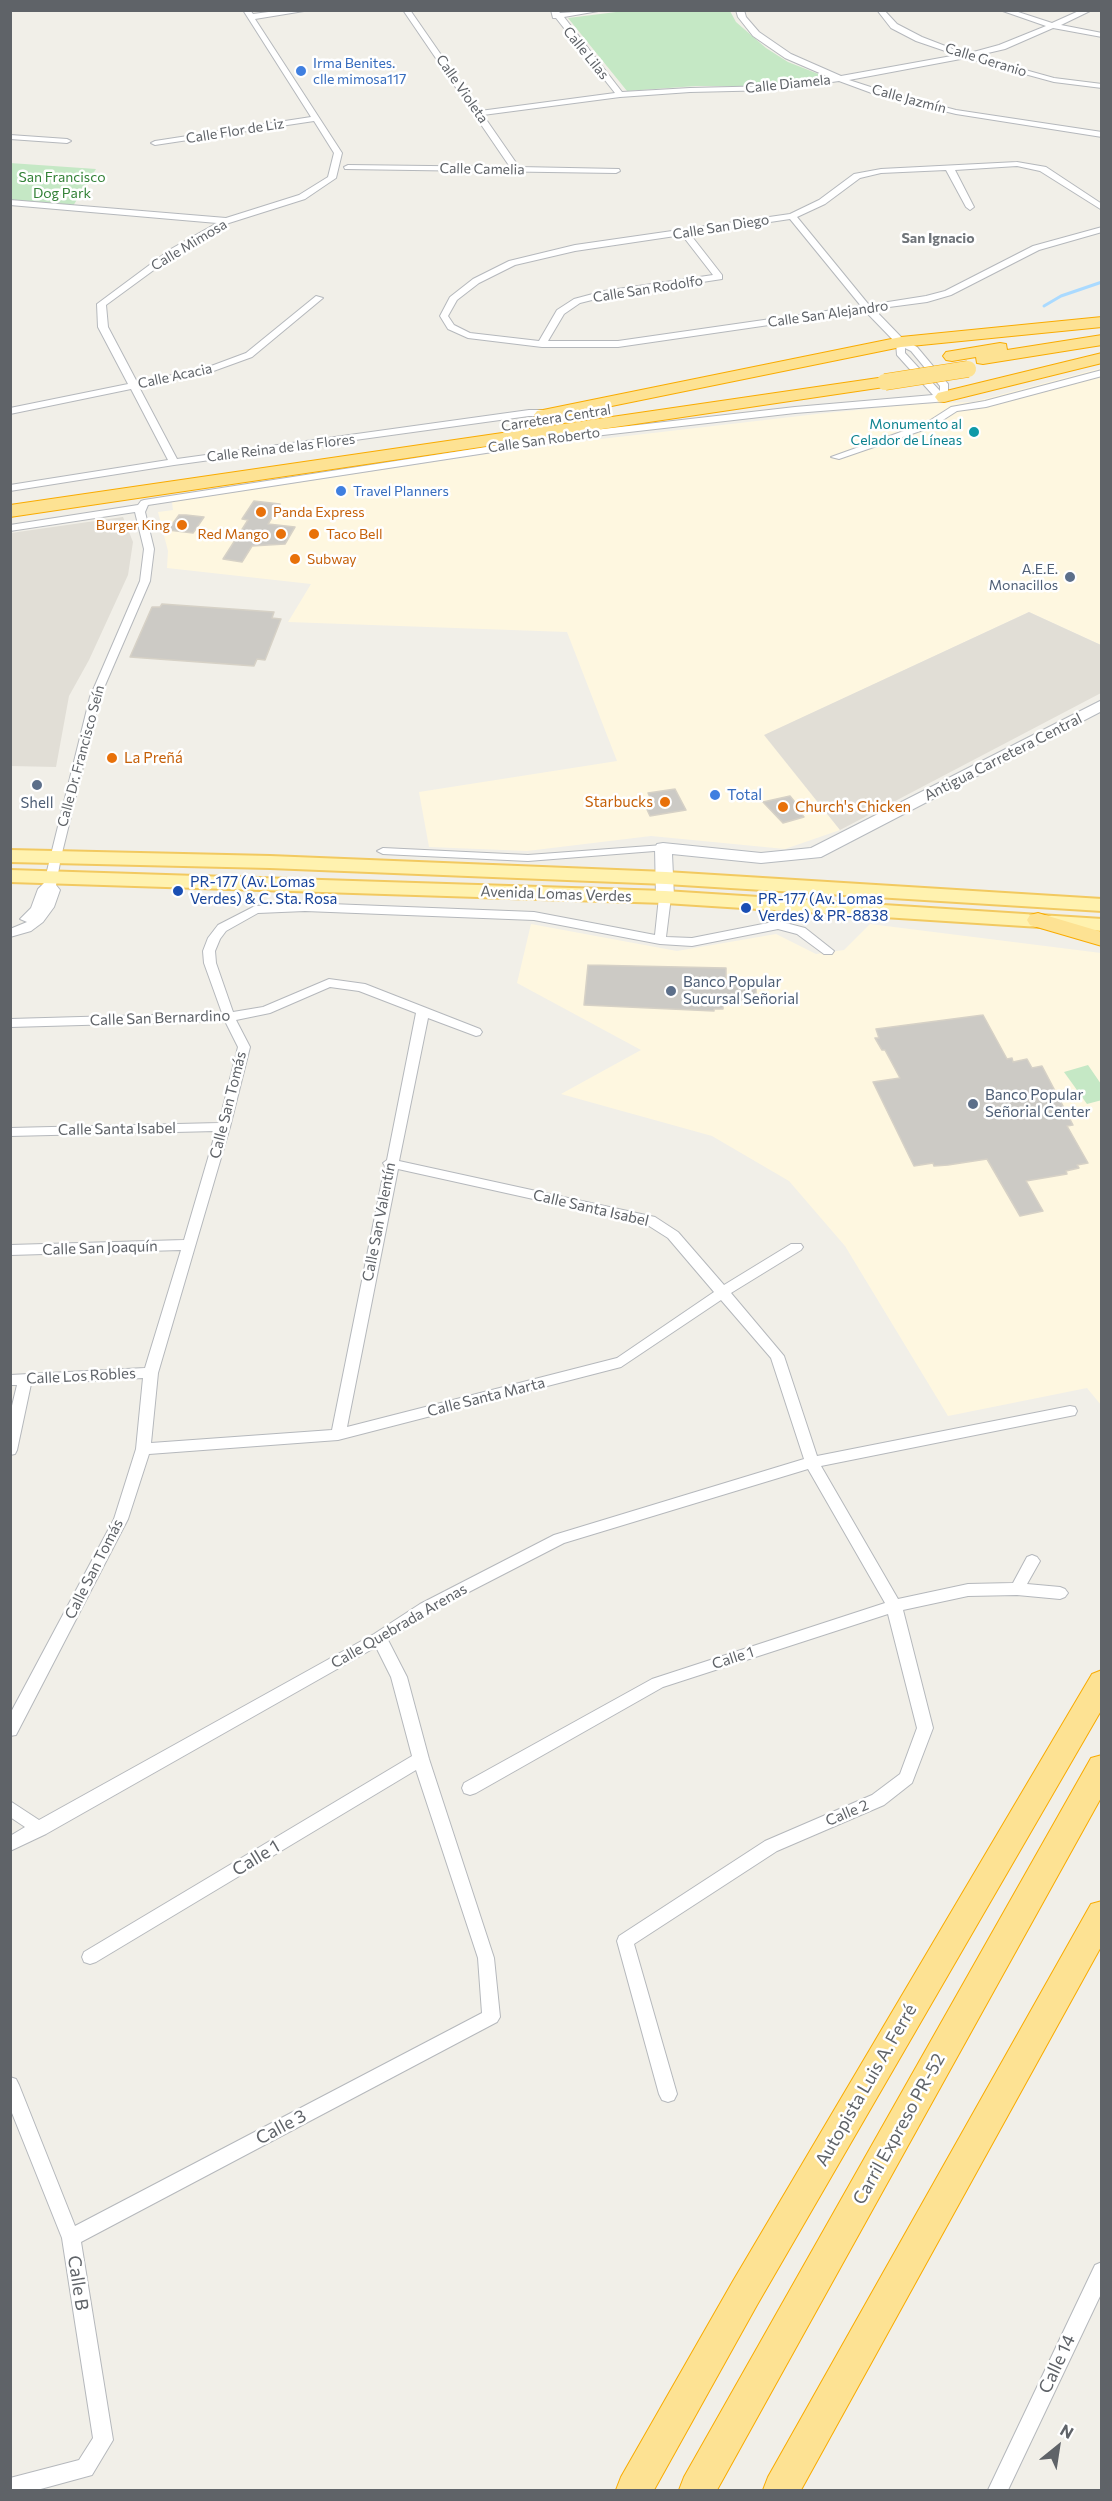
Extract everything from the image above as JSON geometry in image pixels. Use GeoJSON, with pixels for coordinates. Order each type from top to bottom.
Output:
{"type":"FeatureCollection","features":[{"type":"Feature","properties":{"kind":"highway"},"geometry":{"type":"LineString","coordinates":[[423,440],[430,434],[552,413],[901,342],[1101,322]]}},
{"type":"Feature","properties":{"kind":"highway","name":"Carretera Central"},"geometry":{"type":"LineString","coordinates":[[962,363],[1101,332]]}},
{"type":"Feature","properties":{"kind":"highway"},"geometry":{"type":"LineString","coordinates":[[962,363],[1101,341]]}},
{"type":"Feature","properties":{"kind":"highway","name":"Carretera Central"},"geometry":{"type":"LineString","coordinates":[[10,503],[423,440],[883,374],[1101,348]]}},
{"type":"Feature","properties":{"kind":"highway"},"geometry":{"type":"LineString","coordinates":[[949,403],[1101,358]]}},
{"type":"Feature","properties":{"kind":"highway","name":"Carretera Central"},"geometry":{"type":"LineString","coordinates":[[10,511],[883,374]]}},
{"type":"Feature","properties":{"kind":"highway"},"geometry":{"type":"LineString","coordinates":[[1038,920],[1101,939]]}},
{"type":"Feature","properties":{"kind":"highway","name":"Autopista Luis A. Ferré"},"geometry":{"type":"LineString","coordinates":[[634,2490],[745,2293],[1098,1684]]}},
{"type":"Feature","properties":{"kind":"highway","name":"Carril Expreso PR-52"},"geometry":{"type":"LineString","coordinates":[[697,2490],[1101,1767]]}},
{"type":"Feature","properties":{"kind":"highway"},"geometry":{"type":"LineString","coordinates":[[781,2490],[1101,1914]]}},
{"type":"Feature","properties":{"kind":"main road","name":"Avenida Lomas Verdes"},"geometry":{"type":"LineString","coordinates":[[10,856],[270,862],[665,887],[1101,905]]}},
{"type":"Feature","properties":{"kind":"main road","name":"Avenida Lomas Verdes"},"geometry":{"type":"LineString","coordinates":[[10,876],[50,882],[665,887],[1101,925]]}},
{"type":"Feature","properties":{"kind":"street"},"geometry":{"type":"LineString","coordinates":[[307,10],[248,14],[314,119],[348,167],[332,178]]}},
{"type":"Feature","properties":{"kind":"street","name":"Calle Violeta"},"geometry":{"type":"LineString","coordinates":[[406,10],[516,169]]}},
{"type":"Feature","properties":{"kind":"street"},"geometry":{"type":"LineString","coordinates":[[555,13],[601,10]]}},
{"type":"Feature","properties":{"kind":"street","name":"Calle Jazmín"},"geometry":{"type":"LineString","coordinates":[[740,10],[742,17],[756,34],[788,56],[840,79],[880,93],[956,112],[1101,135]]}},
{"type":"Feature","properties":{"kind":"street","name":"Calle Geranio"},"geometry":{"type":"LineString","coordinates":[[880,10],[894,26],[918,39],[966,56],[1054,80],[1101,86]]}},
{"type":"Feature","properties":{"kind":"street"},"geometry":{"type":"LineString","coordinates":[[1003,10],[1055,26],[1101,35]]}},
{"type":"Feature","properties":{"kind":"street","name":"Calle Diamela"},"geometry":{"type":"LineString","coordinates":[[479,113],[620,95],[775,88],[840,79],[966,56],[1002,47],[1089,10]]}},
{"type":"Feature","properties":{"kind":"street","name":"Calle Lilas"},"geometry":{"type":"LineString","coordinates":[[555,13],[620,95]]}},
{"type":"Feature","properties":{"kind":"street","name":"Calle Flor de Liz"},"geometry":{"type":"LineString","coordinates":[[155,143],[314,119]]}},
{"type":"Feature","properties":{"kind":"street"},"geometry":{"type":"LineString","coordinates":[[10,137],[67,141]]}},
{"type":"Feature","properties":{"kind":"street"},"geometry":{"type":"LineString","coordinates":[[332,178],[338,153]]}},
{"type":"Feature","properties":{"kind":"street","name":"Calle San Diego"},"geometry":{"type":"LineString","coordinates":[[542,344],[468,335],[451,327],[444,316],[453,299],[468,287],[512,264],[575,248],[792,216],[822,202],[857,176],[880,171],[1017,164],[1043,169],[1101,208]]}},
{"type":"Feature","properties":{"kind":"street","name":"Calle Camelia"},"geometry":{"type":"LineString","coordinates":[[348,167],[616,171]]}},
{"type":"Feature","properties":{"kind":"street"},"geometry":{"type":"LineString","coordinates":[[949,167],[970,207]]}},
{"type":"Feature","properties":{"kind":"street","name":"Calle Mimosa"},"geometry":{"type":"LineString","coordinates":[[174,462],[103,327],[101,304],[174,252],[226,221],[302,197],[332,178]]}},
{"type":"Feature","properties":{"kind":"street"},"geometry":{"type":"LineString","coordinates":[[10,202],[226,221]]}},
{"type":"Feature","properties":{"kind":"street"},"geometry":{"type":"LineString","coordinates":[[792,216],[868,309],[901,342],[900,353],[931,389],[949,403],[929,424],[836,457]]}},
{"type":"Feature","properties":{"kind":"street","name":"Calle San Alejandro"},"geometry":{"type":"LineString","coordinates":[[542,344],[618,344],[927,299],[948,292],[1036,248],[1101,229]]}},
{"type":"Feature","properties":{"kind":"street","name":"Calle San Rodolfo"},"geometry":{"type":"LineString","coordinates":[[542,344],[560,312],[577,301],[604,294],[719,277],[685,233]]}},
{"type":"Feature","properties":{"kind":"street","name":"Calle Acacia"},"geometry":{"type":"LineString","coordinates":[[10,411],[205,371],[249,355],[319,298]]}},
{"type":"Feature","properties":{"kind":"street","name":"Calle San Roberto"},"geometry":{"type":"LineString","coordinates":[[10,528],[592,434],[795,410],[949,403],[986,404],[1101,374]]}},
{"type":"Feature","properties":{"kind":"street","name":"Calle Reina de las Flores"},"geometry":{"type":"LineString","coordinates":[[10,488],[174,462],[529,413],[552,413]]}},
{"type":"Feature","properties":{"kind":"street","name":"Calle Dr. Francisco Seín"},"geometry":{"type":"LineString","coordinates":[[10,932],[34,924],[45,913],[54,890],[50,882],[55,857],[95,696],[145,581],[149,549],[144,505]]}},
{"type":"Feature","properties":{"kind":"street","name":"Antigua Carretera Central"},"geometry":{"type":"LineString","coordinates":[[663,848],[761,858],[814,852],[1101,705]]}},
{"type":"Feature","properties":{"kind":"street"},"geometry":{"type":"LineString","coordinates":[[383,851],[528,858],[663,848],[665,887],[660,940]]}},
{"type":"Feature","properties":{"kind":"street","name":"Calle San Tomás"},"geometry":{"type":"LineString","coordinates":[[10,1730],[121,1519],[143,1449],[151,1373],[224,1127],[244,1047],[229,1017],[210,963],[209,951],[214,938],[222,928],[255,910],[305,907],[534,916],[660,940],[692,942],[778,925],[801,931],[828,951]]}},
{"type":"Feature","properties":{"kind":"street","name":"Calle San Bernardino"},"geometry":{"type":"LineString","coordinates":[[10,1023],[229,1017],[266,1010],[329,983],[361,987],[476,1032]]}},
{"type":"Feature","properties":{"kind":"street","name":"Calle San Valentín"},"geometry":{"type":"LineString","coordinates":[[338,1435],[390,1163],[423,1010]]}},
{"type":"Feature","properties":{"kind":"street","name":"Calle Santa Isabel"},"geometry":{"type":"LineString","coordinates":[[10,1132],[224,1127]]}},
{"type":"Feature","properties":{"kind":"street","name":"Calle Santa Isabel"},"geometry":{"type":"LineString","coordinates":[[390,1163],[650,1220],[673,1235],[777,1356],[812,1462]]}},
{"type":"Feature","properties":{"kind":"street","name":"Calle San Joaquín"},"geometry":{"type":"LineString","coordinates":[[10,1250],[189,1245]]}},
{"type":"Feature","properties":{"kind":"street","name":"Calle Santa Marta"},"geometry":{"type":"LineString","coordinates":[[143,1449],[338,1435],[621,1362],[723,1292],[796,1247]]}},
{"type":"Feature","properties":{"kind":"street","name":"Calle Los Robles"},"geometry":{"type":"LineString","coordinates":[[18,1379],[151,1373]]}},
{"type":"Feature","properties":{"kind":"street"},"geometry":{"type":"LineString","coordinates":[[10,1450],[18,1379]]}},
{"type":"Feature","properties":{"kind":"street","name":"Calle Quebrada Arenas"},"geometry":{"type":"LineString","coordinates":[[10,1844],[379,1638],[425,1608],[559,1539],[812,1462],[1070,1411]]}},
{"type":"Feature","properties":{"kind":"street","name":"Calle 2"},"geometry":{"type":"LineString","coordinates":[[668,2094],[625,1941],[771,1846],[878,1800],[906,1778],[926,1728],[894,1605],[812,1462]]}},
{"type":"Feature","properties":{"kind":"street"},"geometry":{"type":"LineString","coordinates":[[1017,1589],[1032,1561]]}},
{"type":"Feature","properties":{"kind":"street","name":"Calle 1"},"geometry":{"type":"LineString","coordinates":[[470,1788],[658,1683],[894,1605],[968,1590],[1017,1589],[1060,1593]]}},
{"type":"Feature","properties":{"kind":"street"},"geometry":{"type":"LineString","coordinates":[[379,1638],[399,1677],[421,1759]]}},
{"type":"Feature","properties":{"kind":"street","name":"Calle 1"},"geometry":{"type":"LineString","coordinates":[[90,1957],[421,1759]]}},
{"type":"Feature","properties":{"kind":"street","name":"Calle 3"},"geometry":{"type":"LineString","coordinates":[[71,2238],[491,2017],[486,1958],[421,1759]]}},
{"type":"Feature","properties":{"kind":"street"},"geometry":{"type":"LineString","coordinates":[[10,1808],[40,1829]]}},
{"type":"Feature","properties":{"kind":"street","name":"Calle B"},"geometry":{"type":"LineString","coordinates":[[10,2085],[71,2238],[103,2440],[85,2468],[10,2488]]}},
{"type":"Feature","properties":{"kind":"street","name":"Calle 14"},"geometry":{"type":"LineString","coordinates":[[998,2490],[1101,2271]]}},
{"type":"Feature","properties":{"kind":"shaded area"},"geometry":{"type":"Polygon","coordinates":[[[1101,368],[1101,645],[1029,612],[765,735],[840,830],[785,849],[651,836],[527,851],[429,847],[419,792],[617,761],[567,632],[288,622],[311,584],[167,568],[168,551],[158,512],[173,510],[172,502],[540,446],[817,414],[916,404],[973,402],[1101,368]]]}},
{"type":"Feature","properties":{"kind":"shaded area"},"geometry":{"type":"Polygon","coordinates":[[[123,517],[133,542],[128,575],[89,660],[69,696],[56,767],[11,766],[11,533],[123,517]]]}},
{"type":"Feature","properties":{"kind":"shaded area"},"geometry":{"type":"Polygon","coordinates":[[[1029,612],[1101,645],[1101,693],[840,830],[764,735],[1029,612]]]}},
{"type":"Feature","properties":{"kind":"shaded area"},"geometry":{"type":"Polygon","coordinates":[[[531,924],[677,951],[776,934],[816,954],[844,950],[870,924],[1101,953],[1101,1405],[1087,1388],[948,1416],[845,1246],[789,1181],[712,1136],[561,1094],[641,1050],[517,983],[531,924]]]}},
{"type":"Feature","properties":{"kind":"green space"},"geometry":{"type":"Polygon","coordinates":[[[632,10],[730,11],[736,22],[766,48],[788,62],[821,75],[820,79],[773,86],[696,86],[627,91],[568,18],[632,10]]]}},
{"type":"Feature","properties":{"kind":"green space","name":"San Francisco Dog Park"},"geometry":{"type":"Polygon","coordinates":[[[10,163],[96,169],[73,206],[11,201],[10,163]]]}},
{"type":"Feature","properties":{"kind":"green space"},"geometry":{"type":"Polygon","coordinates":[[[1088,1065],[1101,1084],[1102,1100],[1087,1104],[1064,1072],[1088,1065]]]}},
{"type":"Feature","properties":{"kind":"building"},"geometry":{"type":"Polygon","coordinates":[[[254,501],[280,504],[268,524],[295,527],[285,544],[252,546],[242,562],[223,559],[248,520],[242,519],[254,501]]]}},
{"type":"Feature","properties":{"kind":"building","name":"Burger King"},"geometry":{"type":"Polygon","coordinates":[[[179,515],[204,517],[193,533],[168,530],[179,515]]]}},
{"type":"Feature","properties":{"kind":"building"},"geometry":{"type":"Polygon","coordinates":[[[162,604],[274,612],[272,618],[281,619],[265,660],[257,659],[254,666],[130,657],[152,607],[160,607],[162,604]]]}},
{"type":"Feature","properties":{"kind":"building","name":"Starbucks"},"geometry":{"type":"Polygon","coordinates":[[[675,789],[686,810],[650,816],[644,803],[652,802],[648,793],[675,789]]]}},
{"type":"Feature","properties":{"kind":"building","name":"Church's Chicken"},"geometry":{"type":"Polygon","coordinates":[[[790,796],[804,817],[783,823],[763,802],[790,796]]]}},
{"type":"Feature","properties":{"kind":"building","name":"Banco Popular Sucursal Señorial"},"geometry":{"type":"Polygon","coordinates":[[[588,965],[726,968],[726,980],[756,981],[756,1001],[723,1000],[723,1009],[714,1009],[714,1011],[584,1005],[588,965]]]}},
{"type":"Feature","properties":{"kind":"building","name":"Banco Popular Señorial Center"},"geometry":{"type":"Polygon","coordinates":[[[983,1015],[1007,1059],[1012,1058],[1013,1062],[1027,1059],[1032,1068],[1042,1066],[1073,1125],[1067,1126],[1088,1163],[1077,1165],[1079,1168],[1066,1171],[1067,1174],[1026,1181],[1043,1211],[1020,1216],[987,1159],[948,1165],[934,1166],[933,1163],[914,1166],[873,1082],[900,1078],[885,1050],[882,1050],[875,1038],[879,1038],[876,1029],[983,1015]]]}},
{"type":"Feature","properties":{"kind":"waterway"},"geometry":{"type":"LineString","coordinates":[[1044,306],[1061,296],[1102,282]]}},
{"type":"Feature","properties":{"kind":"place","name":"Irma Benites. clle mimosa117"},"geometry":{"type":"Point","coordinates":[301,71]}},
{"type":"Feature","properties":{"kind":"place","name":"Monumento al Celador de Líneas"},"geometry":{"type":"Point","coordinates":[974,432]}},
{"type":"Feature","properties":{"kind":"place","name":"Travel Planners"},"geometry":{"type":"Point","coordinates":[341,491]}},
{"type":"Feature","properties":{"kind":"place","name":"Panda Express"},"geometry":{"type":"Point","coordinates":[261,512]}},
{"type":"Feature","properties":{"kind":"place","name":"Burger King"},"geometry":{"type":"Point","coordinates":[182,525]}},
{"type":"Feature","properties":{"kind":"place","name":"Red Mango"},"geometry":{"type":"Point","coordinates":[281,534]}},
{"type":"Feature","properties":{"kind":"place","name":"Taco Bell"},"geometry":{"type":"Point","coordinates":[314,534]}},
{"type":"Feature","properties":{"kind":"place","name":"Subway"},"geometry":{"type":"Point","coordinates":[295,559]}},
{"type":"Feature","properties":{"kind":"place","name":"A.E.E. Monacillos"},"geometry":{"type":"Point","coordinates":[1070,577]}},
{"type":"Feature","properties":{"kind":"place","name":"La Preñá"},"geometry":{"type":"Point","coordinates":[112,758]}},
{"type":"Feature","properties":{"kind":"place","name":"Shell"},"geometry":{"type":"Point","coordinates":[37,785]}},
{"type":"Feature","properties":{"kind":"place","name":"Total"},"geometry":{"type":"Point","coordinates":[715,795]}},
{"type":"Feature","properties":{"kind":"place","name":"Starbucks"},"geometry":{"type":"Point","coordinates":[665,802]}},
{"type":"Feature","properties":{"kind":"place","name":"Church's Chicken"},"geometry":{"type":"Point","coordinates":[783,807]}},
{"type":"Feature","properties":{"kind":"place","name":"PR-177 (Av. Lomas Verdes) & C. Sta. Rosa"},"geometry":{"type":"Point","coordinates":[178,891]}},
{"type":"Feature","properties":{"kind":"place","name":"PR-177 (Av. Lomas Verdes) & PR-8838"},"geometry":{"type":"Point","coordinates":[746,908]}},
{"type":"Feature","properties":{"kind":"place","name":"Banco Popular Sucursal Señorial"},"geometry":{"type":"Point","coordinates":[671,991]}},
{"type":"Feature","properties":{"kind":"place","name":"Banco Popular Señorial Center"},"geometry":{"type":"Point","coordinates":[973,1104]}},
{"type":"Feature","properties":{"kind":"district","name":"San Ignacio"},"geometry":{"type":"Point","coordinates":[938,238]}}]}
